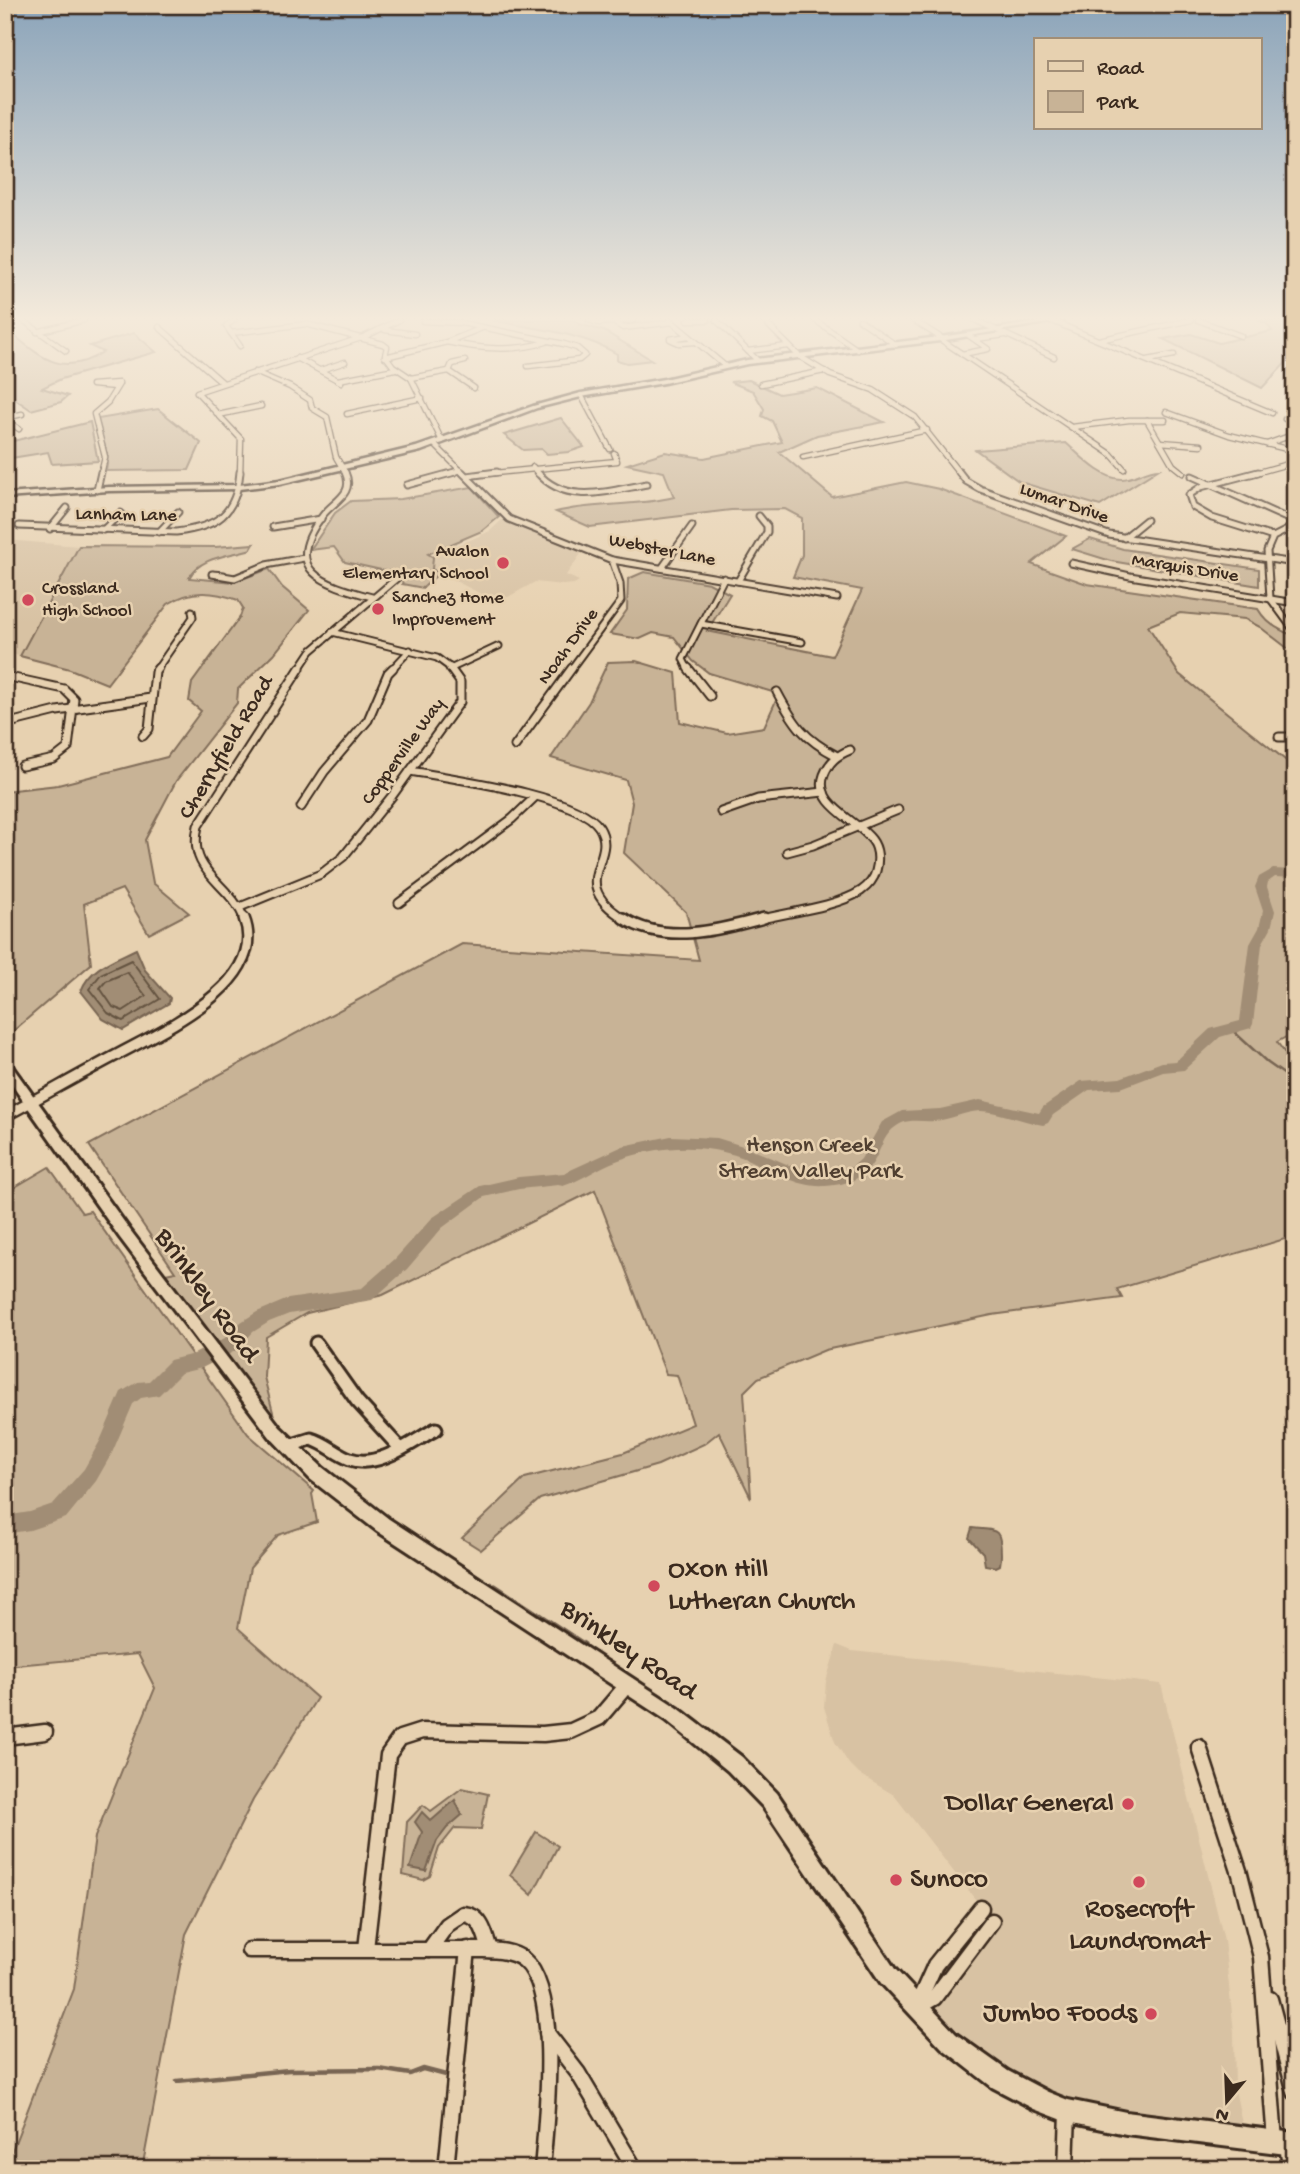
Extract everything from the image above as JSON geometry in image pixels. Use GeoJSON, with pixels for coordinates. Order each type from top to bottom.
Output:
{"type":"FeatureCollection","features":[{"type":"Feature","properties":{"kind":"main road"},"geometry":{"type":"LineString","coordinates":[[5,496],[97,490],[239,487],[280,482],[438,443],[496,421]]}},
{"type":"Feature","properties":{"kind":"main road","name":"Brinkley Road"},"geometry":{"type":"LineString","coordinates":[[5,1065],[223,1366],[289,1446],[342,1495],[383,1525],[628,1684],[718,1749],[770,1800],[873,1955],[936,2029],[983,2068],[1042,2101],[1068,2110],[1126,2123],[1286,2143]]}},
{"type":"Feature","properties":{"kind":"street"},"geometry":{"type":"LineString","coordinates":[[8,421],[19,429]]}},
{"type":"Feature","properties":{"kind":"street"},"geometry":{"type":"LineString","coordinates":[[96,421],[105,457],[97,490]]}},
{"type":"Feature","properties":{"kind":"street","name":"Lanham Lane"},"geometry":{"type":"LineString","coordinates":[[19,526],[159,532],[202,529],[225,517],[234,504],[239,487],[241,439],[224,421]]}},
{"type":"Feature","properties":{"kind":"street"},"geometry":{"type":"LineString","coordinates":[[328,421],[341,468],[348,479],[348,488],[321,519],[304,551],[304,558],[315,574],[331,586],[372,597]]}},
{"type":"Feature","properties":{"kind":"street","name":"Webster Lane"},"geometry":{"type":"LineString","coordinates":[[430,421],[438,443],[467,477],[512,521],[612,560],[837,598]]}},
{"type":"Feature","properties":{"kind":"street"},"geometry":{"type":"LineString","coordinates":[[467,477],[533,467],[617,461],[595,421]]}},
{"type":"Feature","properties":{"kind":"street","name":"Lumar Drive"},"geometry":{"type":"LineString","coordinates":[[920,421],[966,481],[1073,524],[1124,538],[1295,563]]}},
{"type":"Feature","properties":{"kind":"street"},"geometry":{"type":"LineString","coordinates":[[1064,421],[1114,456],[1124,469]]}},
{"type":"Feature","properties":{"kind":"street"},"geometry":{"type":"LineString","coordinates":[[1072,427],[1131,421]]}},
{"type":"Feature","properties":{"kind":"street"},"geometry":{"type":"LineString","coordinates":[[1148,421],[1173,465],[1184,473]]}},
{"type":"Feature","properties":{"kind":"street"},"geometry":{"type":"LineString","coordinates":[[1191,421],[1295,451]]}},
{"type":"Feature","properties":{"kind":"street"},"geometry":{"type":"LineString","coordinates":[[1203,426],[1211,421]]}},
{"type":"Feature","properties":{"kind":"street"},"geometry":{"type":"LineString","coordinates":[[803,457],[927,430]]}},
{"type":"Feature","properties":{"kind":"street"},"geometry":{"type":"LineString","coordinates":[[1266,444],[1295,434]]}},
{"type":"Feature","properties":{"kind":"street"},"geometry":{"type":"LineString","coordinates":[[1160,442],[1201,445]]}},
{"type":"Feature","properties":{"kind":"street"},"geometry":{"type":"LineString","coordinates":[[1273,537],[1212,518],[1193,507],[1188,498],[1190,493],[1210,485],[1294,463]]}},
{"type":"Feature","properties":{"kind":"street"},"geometry":{"type":"LineString","coordinates":[[533,467],[549,485],[568,492],[647,484]]}},
{"type":"Feature","properties":{"kind":"street"},"geometry":{"type":"LineString","coordinates":[[407,485],[461,470]]}},
{"type":"Feature","properties":{"kind":"street"},"geometry":{"type":"LineString","coordinates":[[1192,477],[1295,524]]}},
{"type":"Feature","properties":{"kind":"street"},"geometry":{"type":"LineString","coordinates":[[50,528],[68,510],[66,508]]}},
{"type":"Feature","properties":{"kind":"street"},"geometry":{"type":"LineString","coordinates":[[159,532],[178,512]]}},
{"type":"Feature","properties":{"kind":"street"},"geometry":{"type":"LineString","coordinates":[[103,530],[121,513]]}},
{"type":"Feature","properties":{"kind":"street"},"geometry":{"type":"LineString","coordinates":[[737,581],[767,532],[759,516]]}},
{"type":"Feature","properties":{"kind":"street"},"geometry":{"type":"LineString","coordinates":[[273,527],[321,519]]}},
{"type":"Feature","properties":{"kind":"street"},"geometry":{"type":"LineString","coordinates":[[1124,538],[1146,520]]}},
{"type":"Feature","properties":{"kind":"street"},"geometry":{"type":"LineString","coordinates":[[1295,524],[1273,537],[1267,544],[1270,598],[1295,632]]}},
{"type":"Feature","properties":{"kind":"street"},"geometry":{"type":"LineString","coordinates":[[662,568],[692,526]]}},
{"type":"Feature","properties":{"kind":"street"},"geometry":{"type":"LineString","coordinates":[[202,529],[207,539]]}},
{"type":"Feature","properties":{"kind":"street"},"geometry":{"type":"LineString","coordinates":[[218,573],[234,578],[266,565],[304,558]]}},
{"type":"Feature","properties":{"kind":"street","name":"Noah Drive"},"geometry":{"type":"LineString","coordinates":[[515,746],[621,601],[622,590],[612,560]]}},
{"type":"Feature","properties":{"kind":"street","name":"Marquis Drive"},"geometry":{"type":"LineString","coordinates":[[1071,563],[1130,576],[1295,603]]}},
{"type":"Feature","properties":{"kind":"street","name":"Cherryfield Road"},"geometry":{"type":"LineString","coordinates":[[240,907],[200,864],[195,848],[197,831],[302,663],[332,632],[397,578]]}},
{"type":"Feature","properties":{"kind":"street"},"geometry":{"type":"LineString","coordinates":[[710,696],[695,681],[683,659],[724,579]]}},
{"type":"Feature","properties":{"kind":"street"},"geometry":{"type":"LineString","coordinates":[[143,736],[149,729],[150,698],[155,672],[193,617],[192,611]]}},
{"type":"Feature","properties":{"kind":"street"},"geometry":{"type":"LineString","coordinates":[[701,624],[802,642]]}},
{"type":"Feature","properties":{"kind":"street","name":"Copperville Way"},"geometry":{"type":"LineString","coordinates":[[240,907],[321,874],[337,863],[410,772],[460,702],[462,687],[452,668],[431,655],[332,632]]}},
{"type":"Feature","properties":{"kind":"street"},"geometry":{"type":"LineString","coordinates":[[452,668],[499,646]]}},
{"type":"Feature","properties":{"kind":"street"},"geometry":{"type":"LineString","coordinates":[[301,807],[320,777],[368,720],[388,673],[410,650]]}},
{"type":"Feature","properties":{"kind":"street"},"geometry":{"type":"LineString","coordinates":[[5,676],[66,690],[73,696],[71,738],[66,750],[48,761],[22,766]]}},
{"type":"Feature","properties":{"kind":"street"},"geometry":{"type":"LineString","coordinates":[[778,692],[797,731],[806,740],[837,756]]}},
{"type":"Feature","properties":{"kind":"street"},"geometry":{"type":"LineString","coordinates":[[5,724],[74,708],[150,698]]}},
{"type":"Feature","properties":{"kind":"street"},"geometry":{"type":"LineString","coordinates":[[1279,737],[1295,737]]}},
{"type":"Feature","properties":{"kind":"street"},"geometry":{"type":"LineString","coordinates":[[410,772],[535,797],[580,811],[598,825],[602,846],[594,882],[597,895],[620,919],[637,926],[670,933],[704,930],[854,895],[871,882],[878,862],[872,840],[837,811],[824,792],[823,773],[837,756],[850,750]]}},
{"type":"Feature","properties":{"kind":"street"},"geometry":{"type":"LineString","coordinates":[[721,812],[758,799],[824,792]]}},
{"type":"Feature","properties":{"kind":"street"},"geometry":{"type":"LineString","coordinates":[[399,903],[512,819],[535,797]]}},
{"type":"Feature","properties":{"kind":"street"},"geometry":{"type":"LineString","coordinates":[[787,852],[813,845],[898,810]]}},
{"type":"Feature","properties":{"kind":"street"},"geometry":{"type":"LineString","coordinates":[[5,1116],[156,1034],[216,995],[231,979],[246,950],[247,927],[240,907]]}},
{"type":"Feature","properties":{"kind":"street"},"geometry":{"type":"LineString","coordinates":[[316,1343],[357,1401],[399,1447]]}},
{"type":"Feature","properties":{"kind":"street"},"geometry":{"type":"LineString","coordinates":[[289,1446],[313,1438],[346,1458],[362,1461],[376,1458],[436,1429]]}},
{"type":"Feature","properties":{"kind":"street"},"geometry":{"type":"LineString","coordinates":[[366,1949],[388,1755],[393,1744],[400,1738],[422,1731],[543,1734],[571,1731],[599,1718],[628,1684]]}},
{"type":"Feature","properties":{"kind":"street"},"geometry":{"type":"LineString","coordinates":[[5,1737],[45,1732]]}},
{"type":"Feature","properties":{"kind":"street"},"geometry":{"type":"LineString","coordinates":[[1199,1747],[1246,1896],[1264,1981],[1295,2092]]}},
{"type":"Feature","properties":{"kind":"street"},"geometry":{"type":"LineString","coordinates":[[916,2008],[923,1981],[933,1965],[981,1908]]}},
{"type":"Feature","properties":{"kind":"street"},"geometry":{"type":"LineString","coordinates":[[429,1950],[447,1922],[462,1913],[471,1914],[481,1922],[491,1950]]}},
{"type":"Feature","properties":{"kind":"street"},"geometry":{"type":"LineString","coordinates":[[916,2008],[934,1998],[992,1921]]}},
{"type":"Feature","properties":{"kind":"street"},"geometry":{"type":"LineString","coordinates":[[249,1950],[468,1949],[513,1954],[533,1969],[541,1988],[547,2033],[542,2169]]}},
{"type":"Feature","properties":{"kind":"street"},"geometry":{"type":"LineString","coordinates":[[446,2169],[468,1949]]}},
{"type":"Feature","properties":{"kind":"street"},"geometry":{"type":"LineString","coordinates":[[1264,1981],[1290,2169]]}},
{"type":"Feature","properties":{"kind":"street"},"geometry":{"type":"LineString","coordinates":[[547,2033],[578,2073],[635,2169]]}},
{"type":"Feature","properties":{"kind":"street"},"geometry":{"type":"LineString","coordinates":[[1066,2169],[1068,2110]]}},
{"type":"Feature","properties":{"kind":"shaded area","name":"Avalon Elementary School"},"geometry":{"type":"Polygon","coordinates":[[[503,519],[583,551],[566,575],[579,581],[563,585],[535,582],[508,597],[485,596],[432,569],[433,557],[490,531],[503,519]]]}},
{"type":"Feature","properties":{"kind":"shaded area","name":"Crossland High School"},"geometry":{"type":"Polygon","coordinates":[[[5,540],[79,546],[20,656],[5,653],[5,540]]]}},
{"type":"Feature","properties":{"kind":"shaded area"},"geometry":{"type":"Polygon","coordinates":[[[837,1645],[852,1651],[1161,1684],[1224,1940],[1234,2032],[1235,2089],[1245,2138],[1042,2101],[916,2008],[992,1921],[894,1795],[859,1774],[835,1742],[824,1707],[826,1681],[837,1645]]]}},
{"type":"Feature","properties":{"kind":"green space"},"geometry":{"type":"Polygon","coordinates":[[[99,421],[174,421],[201,443],[189,470],[106,471],[108,458],[99,421]]]}},
{"type":"Feature","properties":{"kind":"green space"},"geometry":{"type":"Polygon","coordinates":[[[549,421],[564,421],[584,447],[569,452],[547,454],[542,449],[523,450],[504,435],[549,421]]]}},
{"type":"Feature","properties":{"kind":"green space","name":"Henson Creek Stream Valley Park"},"geometry":{"type":"Polygon","coordinates":[[[772,421],[883,421],[817,435],[779,452],[832,497],[906,482],[939,489],[1066,536],[1031,564],[1087,584],[1258,609],[1274,626],[1295,636],[1295,654],[1245,619],[1180,613],[1148,626],[1179,674],[1289,763],[1295,763],[1295,1032],[1277,1042],[1295,1067],[1295,1236],[1117,1289],[1122,1298],[992,1315],[825,1350],[758,1378],[744,1392],[751,1498],[719,1432],[704,1444],[658,1465],[540,1499],[481,1550],[462,1538],[525,1478],[623,1453],[693,1424],[677,1375],[666,1374],[595,1190],[383,1295],[307,1313],[266,1337],[264,1377],[276,1424],[246,1389],[166,1274],[175,1272],[89,1145],[462,944],[699,960],[686,912],[624,853],[632,803],[626,780],[551,758],[589,702],[608,662],[636,661],[676,673],[680,722],[727,733],[764,727],[779,694],[709,673],[693,661],[674,637],[653,633],[640,639],[610,634],[627,610],[628,579],[644,572],[709,583],[730,594],[707,631],[832,656],[862,590],[793,577],[802,555],[802,518],[785,509],[731,510],[590,527],[556,512],[674,497],[664,472],[627,464],[665,452],[704,458],[782,442],[772,421]]]}},
{"type":"Feature","properties":{"kind":"green space"},"geometry":{"type":"Polygon","coordinates":[[[90,422],[98,461],[52,464],[48,452],[5,459],[5,443],[90,422]]]}},
{"type":"Feature","properties":{"kind":"green space"},"geometry":{"type":"Polygon","coordinates":[[[1066,443],[1091,466],[1114,478],[1127,479],[1159,469],[1100,506],[1020,482],[976,450],[1066,443]]]}},
{"type":"Feature","properties":{"kind":"green space"},"geometry":{"type":"Polygon","coordinates":[[[472,487],[499,517],[482,531],[428,554],[433,557],[432,569],[439,573],[423,588],[402,584],[404,575],[345,562],[334,547],[310,550],[335,513],[351,501],[401,499],[472,487]]]}},
{"type":"Feature","properties":{"kind":"green space"},"geometry":{"type":"Polygon","coordinates":[[[1090,539],[1123,549],[1259,569],[1259,586],[1111,561],[1072,549],[1090,539]]]}},
{"type":"Feature","properties":{"kind":"green space"},"geometry":{"type":"Polygon","coordinates":[[[254,544],[251,549],[200,565],[189,578],[234,582],[269,569],[282,587],[309,610],[274,654],[238,689],[237,703],[176,781],[145,840],[153,883],[189,913],[149,934],[122,889],[84,904],[91,964],[5,1038],[5,791],[58,785],[167,757],[201,711],[189,701],[192,683],[240,617],[243,608],[238,600],[211,593],[185,596],[168,604],[107,684],[70,669],[20,656],[79,546],[215,547],[254,544]]]}},
{"type":"Feature","properties":{"kind":"green space"},"geometry":{"type":"Polygon","coordinates":[[[49,1167],[82,1213],[90,1211],[248,1434],[314,1491],[312,1494],[317,1522],[278,1535],[250,1568],[238,1628],[317,1698],[253,1800],[186,1934],[142,2169],[5,2169],[74,1989],[95,1837],[155,1688],[138,1654],[5,1666],[5,1193],[49,1167]]]}},
{"type":"Feature","properties":{"kind":"green space"},"geometry":{"type":"Polygon","coordinates":[[[462,1788],[488,1794],[481,1829],[455,1828],[439,1848],[430,1876],[423,1880],[403,1875],[407,1822],[423,1805],[431,1811],[462,1788]]]}},
{"type":"Feature","properties":{"kind":"green space"},"geometry":{"type":"Polygon","coordinates":[[[536,1832],[558,1846],[532,1895],[510,1875],[536,1832]]]}},
{"type":"Feature","properties":{"kind":"water"},"geometry":{"type":"Polygon","coordinates":[[[136,949],[145,970],[170,998],[169,1003],[123,1030],[103,1019],[81,991],[97,970],[136,949]]]}},
{"type":"Feature","properties":{"kind":"water"},"geometry":{"type":"Polygon","coordinates":[[[972,1528],[991,1530],[998,1534],[1001,1545],[1000,1565],[985,1565],[983,1553],[969,1538],[972,1528]]]}},
{"type":"Feature","properties":{"kind":"water"},"geometry":{"type":"Polygon","coordinates":[[[455,1800],[462,1815],[437,1841],[426,1871],[410,1868],[422,1832],[415,1822],[422,1812],[431,1821],[455,1800]]]}},
{"type":"Feature","properties":{"kind":"waterway"},"geometry":{"type":"LineString","coordinates":[[5,1525],[30,1521],[59,1511],[90,1475],[106,1447],[127,1398],[138,1390],[153,1389],[176,1366],[196,1362],[231,1344],[247,1327],[263,1317],[288,1307],[366,1295],[401,1264],[437,1223],[480,1192],[519,1183],[561,1178],[563,1180],[628,1151],[649,1145],[693,1141],[741,1151],[803,1177],[825,1180],[845,1177],[858,1171],[866,1163],[887,1126],[902,1117],[940,1115],[980,1105],[1043,1119],[1048,1111],[1086,1085],[1121,1083],[1162,1067],[1179,1066],[1215,1033],[1246,1024],[1256,944],[1265,928],[1269,911],[1261,887],[1263,880],[1273,873],[1295,874]]}},
{"type":"Feature","properties":{"kind":"waterway"},"geometry":{"type":"LineString","coordinates":[[1231,1029],[1268,1063],[1295,1082]]}},
{"type":"Feature","properties":{"kind":"waterway"},"geometry":{"type":"LineString","coordinates":[[495,1585],[585,1644]]}},
{"type":"Feature","properties":{"kind":"waterway"},"geometry":{"type":"LineString","coordinates":[[177,2081],[289,2070],[379,2069],[410,2074],[423,2069],[446,2075]]}},
{"type":"Feature","properties":{"kind":"place","name":"Avalon Elementary School"},"geometry":{"type":"Point","coordinates":[503,563]}},
{"type":"Feature","properties":{"kind":"place","name":"Crossland High School"},"geometry":{"type":"Point","coordinates":[28,600]}},
{"type":"Feature","properties":{"kind":"place","name":"Sanchez Home Improvement"},"geometry":{"type":"Point","coordinates":[378,609]}},
{"type":"Feature","properties":{"kind":"place","name":"Oxon Hill Lutheran Church"},"geometry":{"type":"Point","coordinates":[654,1586]}},
{"type":"Feature","properties":{"kind":"place","name":"Dollar General"},"geometry":{"type":"Point","coordinates":[1128,1804]}},
{"type":"Feature","properties":{"kind":"place","name":"Sunoco"},"geometry":{"type":"Point","coordinates":[896,1880]}},
{"type":"Feature","properties":{"kind":"place","name":"Rosecroft Laundromat"},"geometry":{"type":"Point","coordinates":[1139,1882]}},
{"type":"Feature","properties":{"kind":"place","name":"Jumbo Foods"},"geometry":{"type":"Point","coordinates":[1151,2014]}}]}
